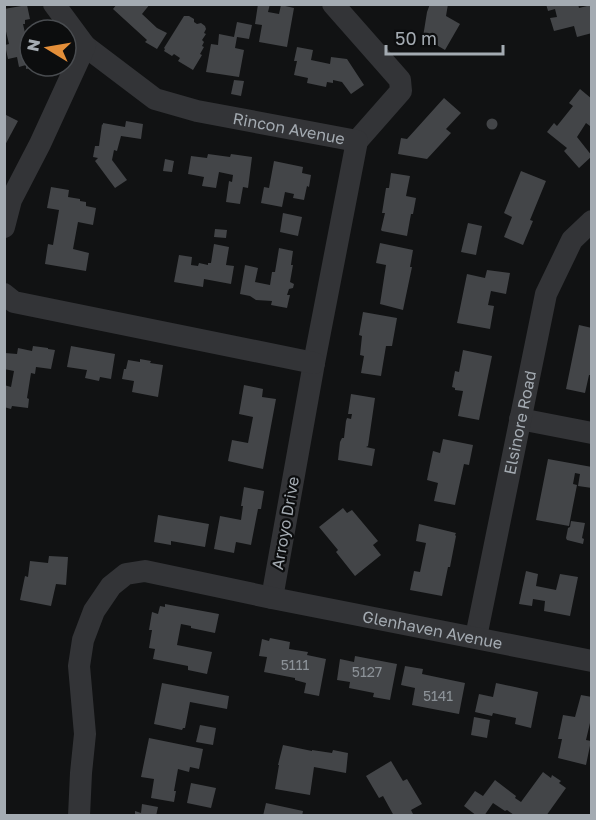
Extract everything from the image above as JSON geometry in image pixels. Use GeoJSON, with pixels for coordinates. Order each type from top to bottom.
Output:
{"type":"FeatureCollection","features":[{"type":"Feature","properties":{"kind":"street"},"geometry":{"type":"LineString","coordinates":[[4,226],[11,200],[86,46],[54,4]]}},
{"type":"Feature","properties":{"kind":"street"},"geometry":{"type":"LineString","coordinates":[[333,4],[400,80],[401,91],[357,141]]}},
{"type":"Feature","properties":{"kind":"street","name":"Rincon Avenue"},"geometry":{"type":"LineString","coordinates":[[86,46],[155,99],[197,111],[357,141],[314,363]]}},
{"type":"Feature","properties":{"kind":"street","name":"Elsinore Road"},"geometry":{"type":"LineString","coordinates":[[476,637],[546,294],[572,240],[591,221]]}},
{"type":"Feature","properties":{"kind":"street"},"geometry":{"type":"LineString","coordinates":[[4,294],[14,302],[314,363]]}},
{"type":"Feature","properties":{"kind":"street","name":"Arroyo Drive"},"geometry":{"type":"LineString","coordinates":[[272,598],[314,363]]}},
{"type":"Feature","properties":{"kind":"street"},"geometry":{"type":"LineString","coordinates":[[520,419],[591,433]]}},
{"type":"Feature","properties":{"kind":"street"},"geometry":{"type":"LineString","coordinates":[[79,816],[85,734],[79,666],[82,640],[94,611],[111,586],[126,574],[145,572],[272,598]]}},
{"type":"Feature","properties":{"kind":"street","name":"Glenhaven Avenue"},"geometry":{"type":"LineString","coordinates":[[272,598],[591,661]]}},
{"type":"Feature","properties":{"kind":"building"},"geometry":{"type":"Polygon","coordinates":[[[117,4],[150,4],[142,14],[157,28],[167,33],[157,49],[145,42],[147,40],[113,9],[117,4]]]}},
{"type":"Feature","properties":{"kind":"building"},"geometry":{"type":"Polygon","coordinates":[[[258,4],[270,4],[268,12],[279,14],[281,5],[294,8],[287,47],[259,42],[262,25],[255,24],[258,4]]]}},
{"type":"Feature","properties":{"kind":"building"},"geometry":{"type":"Polygon","coordinates":[[[430,4],[448,4],[446,16],[460,24],[445,50],[423,37],[430,4]]]}},
{"type":"Feature","properties":{"kind":"building"},"geometry":{"type":"Polygon","coordinates":[[[546,4],[578,4],[579,8],[591,5],[592,33],[577,37],[574,26],[554,31],[550,18],[557,17],[555,9],[548,11],[546,4]]]}},
{"type":"Feature","properties":{"kind":"building"},"geometry":{"type":"Polygon","coordinates":[[[27,5],[30,18],[18,18],[18,62],[17,57],[8,59],[5,45],[9,44],[4,23],[4,9],[27,5]]]}},
{"type":"Feature","properties":{"kind":"building"},"geometry":{"type":"Polygon","coordinates":[[[184,16],[194,19],[197,24],[201,23],[206,29],[202,40],[204,47],[200,54],[202,55],[193,70],[178,61],[180,58],[174,54],[172,56],[164,51],[184,16]]]}},
{"type":"Feature","properties":{"kind":"building"},"geometry":{"type":"Polygon","coordinates":[[[237,22],[252,25],[249,39],[237,37],[235,48],[244,50],[239,77],[206,72],[211,44],[218,45],[219,34],[234,37],[237,22]]]}},
{"type":"Feature","properties":{"kind":"building"},"geometry":{"type":"Polygon","coordinates":[[[297,47],[313,50],[311,60],[330,64],[331,57],[347,59],[364,85],[351,94],[342,82],[333,80],[333,83],[327,82],[326,87],[307,83],[308,78],[294,75],[297,47]]]}},
{"type":"Feature","properties":{"kind":"building"},"geometry":{"type":"Polygon","coordinates":[[[234,80],[244,81],[241,96],[231,94],[234,80]]]}},
{"type":"Feature","properties":{"kind":"building"},"geometry":{"type":"Polygon","coordinates":[[[580,89],[592,99],[592,124],[590,126],[586,123],[577,137],[592,156],[579,168],[564,151],[567,148],[547,132],[554,123],[557,126],[573,106],[569,103],[580,89]]]}},
{"type":"Feature","properties":{"kind":"building"},"geometry":{"type":"Polygon","coordinates":[[[444,98],[461,113],[446,129],[451,133],[427,159],[398,154],[401,138],[407,139],[444,98]]]}},
{"type":"Feature","properties":{"kind":"building"},"geometry":{"type":"Polygon","coordinates":[[[4,114],[18,121],[4,147],[4,114]]]}},
{"type":"Feature","properties":{"kind":"building"},"geometry":{"type":"Polygon","coordinates":[[[492,119],[496,120],[496,128],[492,129],[488,128],[487,124],[488,120],[492,119]]]}},
{"type":"Feature","properties":{"kind":"building"},"geometry":{"type":"Polygon","coordinates":[[[126,121],[143,124],[141,139],[121,136],[112,160],[127,180],[115,188],[95,161],[98,158],[93,157],[95,146],[99,146],[102,124],[125,127],[126,121]]]}},
{"type":"Feature","properties":{"kind":"building"},"geometry":{"type":"Polygon","coordinates":[[[208,154],[252,157],[248,188],[243,187],[240,204],[226,202],[229,181],[232,182],[233,175],[219,172],[216,188],[202,186],[204,177],[188,174],[191,156],[207,158],[208,154]]]}},
{"type":"Feature","properties":{"kind":"building"},"geometry":{"type":"Polygon","coordinates":[[[165,159],[174,161],[172,172],[163,171],[165,159]]]}},
{"type":"Feature","properties":{"kind":"building"},"geometry":{"type":"Polygon","coordinates":[[[274,161],[303,167],[302,173],[311,175],[304,200],[293,198],[294,194],[285,192],[282,207],[261,203],[264,187],[269,188],[274,161]]]}},
{"type":"Feature","properties":{"kind":"building"},"geometry":{"type":"Polygon","coordinates":[[[521,171],[546,181],[530,220],[533,221],[523,245],[504,237],[512,217],[504,213],[521,171]]]}},
{"type":"Feature","properties":{"kind":"building"},"geometry":{"type":"Polygon","coordinates":[[[391,173],[410,176],[406,196],[416,198],[407,236],[381,230],[385,213],[382,213],[386,188],[389,188],[391,173]]]}},
{"type":"Feature","properties":{"kind":"building"},"geometry":{"type":"Polygon","coordinates":[[[51,187],[69,190],[68,197],[80,199],[86,202],[86,206],[96,208],[93,225],[78,222],[73,249],[89,253],[86,271],[45,264],[48,244],[53,245],[59,210],[47,208],[51,187]]]}},
{"type":"Feature","properties":{"kind":"building"},"geometry":{"type":"Polygon","coordinates":[[[283,213],[302,217],[298,236],[280,232],[283,213]]]}},
{"type":"Feature","properties":{"kind":"building"},"geometry":{"type":"Polygon","coordinates":[[[468,223],[482,226],[476,255],[461,252],[468,223]]]}},
{"type":"Feature","properties":{"kind":"building"},"geometry":{"type":"Polygon","coordinates":[[[215,229],[227,230],[226,238],[214,237],[215,229]]]}},
{"type":"Feature","properties":{"kind":"building"},"geometry":{"type":"Polygon","coordinates":[[[380,243],[413,250],[410,267],[412,267],[403,310],[380,304],[386,265],[376,263],[380,243]]]}},
{"type":"Feature","properties":{"kind":"building"},"geometry":{"type":"Polygon","coordinates":[[[214,244],[229,247],[226,265],[234,266],[231,284],[204,279],[203,287],[174,282],[179,255],[192,257],[191,265],[198,266],[199,263],[208,265],[211,263],[214,244]]]}},
{"type":"Feature","properties":{"kind":"building"},"geometry":{"type":"Polygon","coordinates":[[[279,248],[293,251],[290,282],[294,284],[287,295],[290,295],[287,308],[271,305],[272,301],[256,300],[240,294],[245,265],[258,268],[255,282],[270,285],[279,248]]]}},
{"type":"Feature","properties":{"kind":"building"},"geometry":{"type":"Polygon","coordinates":[[[487,270],[510,273],[506,294],[491,291],[488,305],[494,306],[490,329],[457,323],[467,274],[485,278],[487,270]]]}},
{"type":"Feature","properties":{"kind":"building"},"geometry":{"type":"Polygon","coordinates":[[[363,312],[397,318],[392,346],[386,346],[381,376],[361,373],[364,356],[360,355],[362,336],[359,335],[363,312]]]}},
{"type":"Feature","properties":{"kind":"building"},"geometry":{"type":"Polygon","coordinates":[[[579,325],[592,328],[592,375],[589,375],[585,393],[566,389],[579,325]]]}},
{"type":"Feature","properties":{"kind":"building"},"geometry":{"type":"Polygon","coordinates":[[[33,346],[55,350],[51,369],[36,367],[35,374],[31,373],[27,398],[29,399],[28,408],[4,407],[4,385],[11,387],[14,371],[4,369],[5,353],[17,354],[18,348],[32,351],[33,346]]]}},
{"type":"Feature","properties":{"kind":"building"},"geometry":{"type":"Polygon","coordinates":[[[71,346],[115,354],[111,379],[100,377],[99,381],[85,378],[87,370],[67,367],[71,346]]]}},
{"type":"Feature","properties":{"kind":"building"},"geometry":{"type":"Polygon","coordinates":[[[463,350],[492,356],[479,420],[458,416],[463,391],[452,387],[455,371],[459,372],[463,350]]]}},
{"type":"Feature","properties":{"kind":"building"},"geometry":{"type":"Polygon","coordinates":[[[140,359],[163,365],[158,397],[132,392],[134,381],[122,379],[128,360],[140,362],[140,359]]]}},
{"type":"Feature","properties":{"kind":"building"},"geometry":{"type":"Polygon","coordinates":[[[244,385],[263,389],[262,397],[276,399],[263,469],[228,461],[232,440],[248,443],[253,417],[239,414],[244,385]]]}},
{"type":"Feature","properties":{"kind":"building"},"geometry":{"type":"Polygon","coordinates":[[[351,394],[375,398],[366,447],[375,449],[372,466],[338,460],[346,421],[347,418],[351,419],[352,414],[348,414],[351,394]]]}},
{"type":"Feature","properties":{"kind":"building"},"geometry":{"type":"Polygon","coordinates":[[[443,439],[473,445],[469,465],[464,464],[455,505],[434,501],[438,483],[427,480],[433,451],[440,453],[443,439]]]}},
{"type":"Feature","properties":{"kind":"building"},"geometry":{"type":"Polygon","coordinates":[[[548,459],[592,467],[592,488],[578,486],[580,474],[575,473],[573,484],[577,485],[569,526],[536,520],[548,459]]]}},
{"type":"Feature","properties":{"kind":"building"},"geometry":{"type":"Polygon","coordinates":[[[244,487],[264,491],[251,545],[236,542],[234,553],[214,549],[220,516],[241,520],[244,487]]]}},
{"type":"Feature","properties":{"kind":"building"},"geometry":{"type":"Polygon","coordinates":[[[343,508],[347,513],[352,510],[378,541],[373,545],[381,555],[355,576],[319,527],[343,508]]]}},
{"type":"Feature","properties":{"kind":"building"},"geometry":{"type":"Polygon","coordinates":[[[158,515],[209,524],[205,547],[171,541],[171,545],[154,542],[158,515]]]}},
{"type":"Feature","properties":{"kind":"building"},"geometry":{"type":"Polygon","coordinates":[[[571,521],[585,523],[583,544],[567,540],[571,521]]]}},
{"type":"Feature","properties":{"kind":"building"},"geometry":{"type":"Polygon","coordinates":[[[419,524],[456,533],[442,596],[410,590],[414,571],[420,572],[426,543],[416,541],[419,524]]]}},
{"type":"Feature","properties":{"kind":"building"},"geometry":{"type":"Polygon","coordinates":[[[49,556],[68,557],[66,585],[56,584],[51,606],[20,600],[25,576],[28,577],[30,561],[48,563],[49,556]]]}},
{"type":"Feature","properties":{"kind":"building"},"geometry":{"type":"Polygon","coordinates":[[[526,571],[538,574],[536,586],[556,590],[560,574],[578,577],[570,616],[544,611],[545,601],[533,599],[532,606],[519,604],[526,571]]]}},
{"type":"Feature","properties":{"kind":"building"},"geometry":{"type":"Polygon","coordinates":[[[165,604],[219,614],[215,633],[181,624],[177,645],[212,652],[207,674],[188,670],[188,666],[153,659],[155,649],[149,648],[152,612],[158,614],[160,606],[165,607],[165,604]]]}},
{"type":"Feature","properties":{"kind":"building"},"geometry":{"type":"Polygon","coordinates":[[[270,638],[290,642],[289,649],[308,652],[307,655],[326,659],[319,696],[304,693],[306,683],[295,680],[295,678],[264,672],[267,657],[259,656],[262,639],[269,641],[270,638]]]}},
{"type":"Feature","properties":{"kind":"building"},"geometry":{"type":"Polygon","coordinates":[[[355,656],[397,664],[390,700],[373,697],[374,693],[349,688],[350,682],[337,680],[340,659],[354,662],[355,656]]]}},
{"type":"Feature","properties":{"kind":"building"},"geometry":{"type":"Polygon","coordinates":[[[405,666],[423,669],[422,674],[465,683],[459,714],[412,705],[415,688],[401,685],[405,666]]]}},
{"type":"Feature","properties":{"kind":"building"},"geometry":{"type":"Polygon","coordinates":[[[162,683],[229,696],[227,709],[190,702],[185,728],[182,730],[154,724],[162,683]]]}},
{"type":"Feature","properties":{"kind":"building"},"geometry":{"type":"Polygon","coordinates":[[[496,683],[538,692],[531,728],[515,724],[516,718],[475,712],[479,694],[493,697],[496,683]]]}},
{"type":"Feature","properties":{"kind":"building"},"geometry":{"type":"Polygon","coordinates":[[[581,695],[592,697],[592,723],[590,723],[586,740],[591,741],[586,765],[558,758],[562,739],[558,739],[563,715],[575,717],[581,695]]]}},
{"type":"Feature","properties":{"kind":"building"},"geometry":{"type":"Polygon","coordinates":[[[474,717],[490,720],[487,738],[471,735],[474,717]]]}},
{"type":"Feature","properties":{"kind":"building"},"geometry":{"type":"Polygon","coordinates":[[[200,725],[216,728],[213,745],[196,742],[200,725]]]}},
{"type":"Feature","properties":{"kind":"building"},"geometry":{"type":"Polygon","coordinates":[[[149,738],[203,749],[199,769],[190,767],[189,772],[178,769],[174,802],[151,798],[154,779],[141,777],[149,738]]]}},
{"type":"Feature","properties":{"kind":"building"},"geometry":{"type":"Polygon","coordinates":[[[283,745],[312,751],[332,753],[333,750],[348,753],[346,773],[314,767],[310,795],[275,789],[283,745]]]}},
{"type":"Feature","properties":{"kind":"building"},"geometry":{"type":"Polygon","coordinates":[[[391,761],[403,781],[407,779],[422,804],[411,810],[414,816],[394,816],[383,796],[379,798],[366,776],[391,761]]]}},
{"type":"Feature","properties":{"kind":"building"},"geometry":{"type":"Polygon","coordinates":[[[543,772],[561,781],[559,783],[566,788],[546,816],[514,815],[493,803],[484,816],[477,816],[464,806],[475,791],[483,796],[495,780],[521,802],[543,772]]]}},
{"type":"Feature","properties":{"kind":"building"},"geometry":{"type":"Polygon","coordinates":[[[191,783],[216,788],[211,808],[187,803],[191,783]]]}},
{"type":"Feature","properties":{"kind":"building"},"geometry":{"type":"Polygon","coordinates":[[[266,803],[303,811],[302,816],[263,816],[266,803]]]}},
{"type":"Feature","properties":{"kind":"building"},"geometry":{"type":"Polygon","coordinates":[[[142,804],[158,807],[156,816],[135,816],[135,811],[141,813],[142,804]]]}}]}
